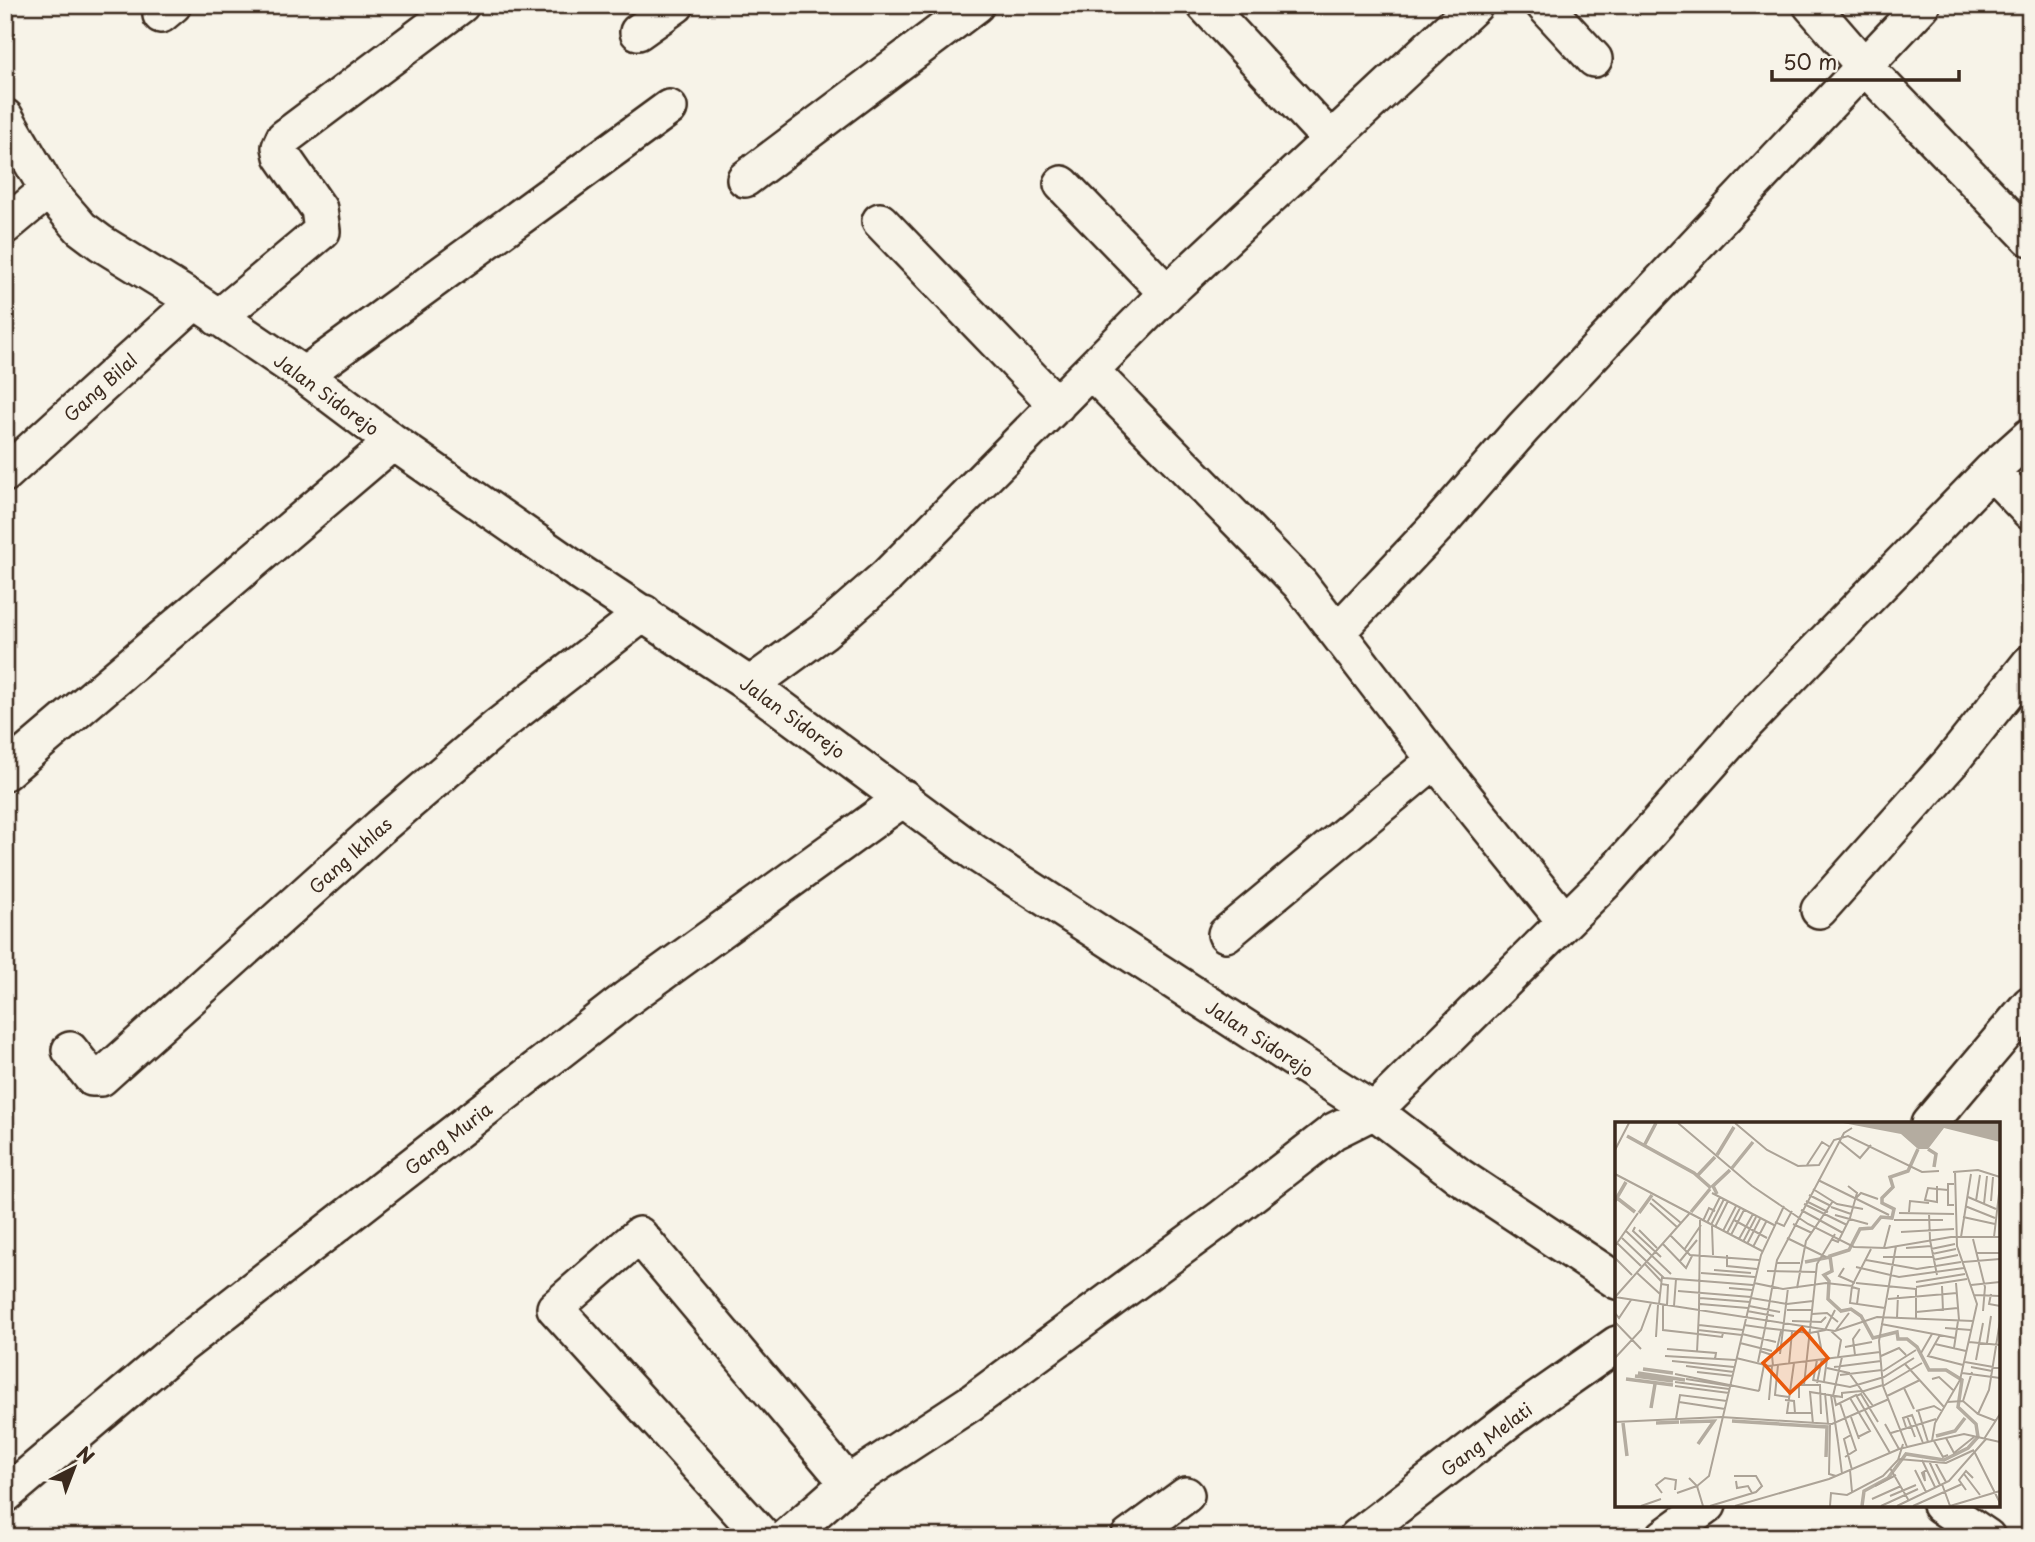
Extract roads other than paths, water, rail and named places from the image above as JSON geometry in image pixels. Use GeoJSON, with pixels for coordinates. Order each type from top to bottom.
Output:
{"type":"FeatureCollection","features":[{"type":"Feature","properties":{"kind":"street","name":"Gang Bilal"},"geometry":{"type":"LineString","coordinates":[[5,474],[206,309],[322,231],[319,209],[282,156],[280,147],[284,138],[461,5]]}},
{"type":"Feature","properties":{"kind":"street"},"geometry":{"type":"LineString","coordinates":[[638,32],[676,5]]}},
{"type":"Feature","properties":{"kind":"street"},"geometry":{"type":"LineString","coordinates":[[745,179],[976,5]]}},
{"type":"Feature","properties":{"kind":"street"},"geometry":{"type":"LineString","coordinates":[[1205,5],[1329,138]]}},
{"type":"Feature","properties":{"kind":"street"},"geometry":{"type":"LineString","coordinates":[[750,685],[824,631],[887,576],[1167,293],[1329,138],[1475,5]]}},
{"type":"Feature","properties":{"kind":"street"},"geometry":{"type":"LineString","coordinates":[[1544,5],[1594,59]]}},
{"type":"Feature","properties":{"kind":"street"},"geometry":{"type":"LineString","coordinates":[[1811,5],[1864,66],[2030,238]]}},
{"type":"Feature","properties":{"kind":"street"},"geometry":{"type":"LineString","coordinates":[[1339,630],[1438,525],[1523,428],[1922,5]]}},
{"type":"Feature","properties":{"kind":"street"},"geometry":{"type":"LineString","coordinates":[[304,375],[669,108]]}},
{"type":"Feature","properties":{"kind":"street","name":"Jalan Sidorejo"},"geometry":{"type":"LineString","coordinates":[[5,117],[48,190],[81,228],[101,243],[304,375],[393,442],[579,572],[750,685],[974,852],[1374,1111],[1459,1176],[1615,1280]]}},
{"type":"Feature","properties":{"kind":"street"},"geometry":{"type":"LineString","coordinates":[[1062,184],[1167,293]]}},
{"type":"Feature","properties":{"kind":"street"},"geometry":{"type":"LineString","coordinates":[[5,226],[48,190]]}},
{"type":"Feature","properties":{"kind":"street"},"geometry":{"type":"LineString","coordinates":[[880,221],[1057,405]]}},
{"type":"Feature","properties":{"kind":"street"},"geometry":{"type":"LineString","coordinates":[[1091,371],[1250,530],[1339,630],[1435,760],[1564,920]]}},
{"type":"Feature","properties":{"kind":"street"},"geometry":{"type":"LineString","coordinates":[[787,1537],[848,1483],[1039,1353],[1334,1131],[1374,1111],[1610,877],[1748,721],[1991,471],[2030,436]]}},
{"type":"Feature","properties":{"kind":"street"},"geometry":{"type":"LineString","coordinates":[[5,772],[393,442]]}},
{"type":"Feature","properties":{"kind":"street"},"geometry":{"type":"LineString","coordinates":[[1991,471],[2030,512]]}},
{"type":"Feature","properties":{"kind":"street","name":"Gang Ikhlas"},"geometry":{"type":"LineString","coordinates":[[70,1050],[92,1078],[102,1078],[476,745],[644,613]]}},
{"type":"Feature","properties":{"kind":"street"},"geometry":{"type":"LineString","coordinates":[[1819,910],[1951,762],[2030,663]]}},
{"type":"Feature","properties":{"kind":"street"},"geometry":{"type":"LineString","coordinates":[[1226,934],[1435,760]]}},
{"type":"Feature","properties":{"kind":"street","name":"Gang Muria"},"geometry":{"type":"LineString","coordinates":[[5,1495],[182,1345],[615,1007],[904,798]]}},
{"type":"Feature","properties":{"kind":"street"},"geometry":{"type":"LineString","coordinates":[[1931,1122],[2030,1004]]}},
{"type":"Feature","properties":{"kind":"street"},"geometry":{"type":"LineString","coordinates":[[763,1537],[555,1308],[639,1235],[848,1483]]}},
{"type":"Feature","properties":{"kind":"street","name":"Gang Melati"},"geometry":{"type":"LineString","coordinates":[[1357,1537],[1517,1414],[1615,1345]]}},
{"type":"Feature","properties":{"kind":"street"},"geometry":{"type":"LineString","coordinates":[[1129,1537],[1186,1495]]}},
{"type":"Feature","properties":{"kind":"street"},"geometry":{"type":"LineString","coordinates":[[1664,1537],[1705,1507]]}},
{"type":"Feature","properties":{"kind":"street"},"geometry":{"type":"LineString","coordinates":[[1943,1507],[1987,1537]]}}]}
